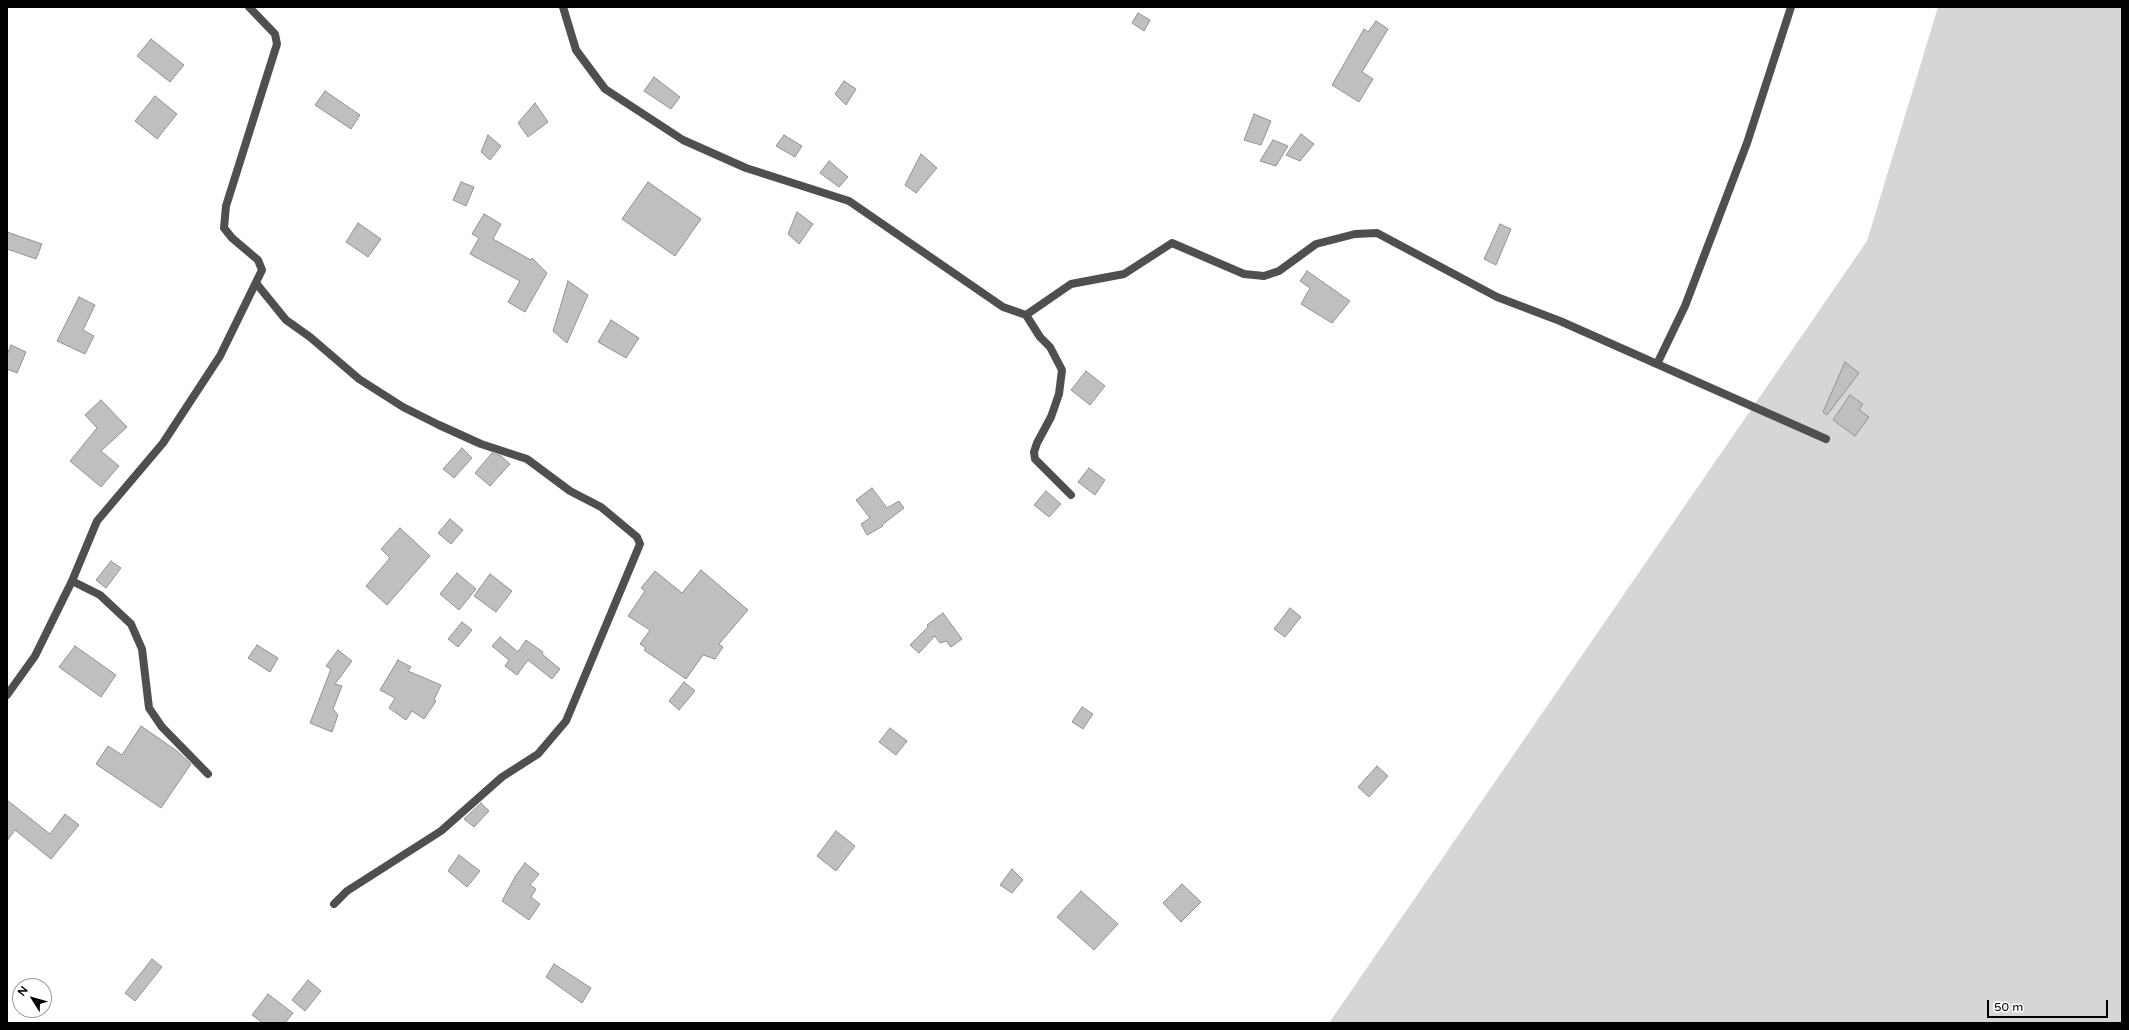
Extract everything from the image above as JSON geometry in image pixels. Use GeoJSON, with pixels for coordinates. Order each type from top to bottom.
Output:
{"type":"FeatureCollection","features":[{"type":"Feature","properties":{"kind":"street"},"geometry":{"type":"LineString","coordinates":[[7,695],[35,656],[72,581],[97,521],[164,443],[220,356],[262,270],[258,260],[232,238],[224,228],[226,206],[277,44],[275,34],[249,7]]}},
{"type":"Feature","properties":{"kind":"street"},"geometry":{"type":"LineString","coordinates":[[563,7],[576,50],[605,89],[683,140],[746,168],[849,200],[1003,306],[1026,315],[1040,337],[1050,347],[1062,370],[1058,394],[1051,417],[1035,447],[1034,459],[1071,495]]}},
{"type":"Feature","properties":{"kind":"street"},"geometry":{"type":"LineString","coordinates":[[1657,364],[1685,306],[1747,143],[1791,7]]}},
{"type":"Feature","properties":{"kind":"street"},"geometry":{"type":"LineString","coordinates":[[1026,315],[1071,284],[1124,274],[1172,243],[1244,274],[1264,276],[1279,271],[1316,244],[1355,234],[1377,233],[1497,297],[1560,321],[1826,439]]}},
{"type":"Feature","properties":{"kind":"street"},"geometry":{"type":"LineString","coordinates":[[256,284],[286,320],[310,337],[359,379],[403,407],[439,425],[481,444],[527,459],[570,491],[600,507],[637,537],[640,544],[566,721],[538,754],[502,777],[441,831],[347,891],[334,904]]}},
{"type":"Feature","properties":{"kind":"street"},"geometry":{"type":"LineString","coordinates":[[72,581],[100,595],[131,624],[142,649],[150,708],[162,727],[208,774]]}},
{"type":"Feature","properties":{"kind":"shaded area"},"geometry":{"type":"Polygon","coordinates":[[[1938,7],[2122,7],[2122,1023],[1329,1023],[1867,241],[1938,7]]]}},
{"type":"Feature","properties":{"kind":"building"},"geometry":{"type":"Polygon","coordinates":[[[1138,13],[1150,20],[1144,31],[1132,23],[1138,13]]]}},
{"type":"Feature","properties":{"kind":"building"},"geometry":{"type":"Polygon","coordinates":[[[1376,21],[1388,29],[1362,72],[1373,79],[1359,102],[1332,85],[1364,29],[1368,32],[1376,21]]]}},
{"type":"Feature","properties":{"kind":"building"},"geometry":{"type":"Polygon","coordinates":[[[151,39],[184,65],[170,82],[137,56],[151,39]]]}},
{"type":"Feature","properties":{"kind":"building"},"geometry":{"type":"Polygon","coordinates":[[[654,77],[680,97],[671,109],[644,91],[654,77]]]}},
{"type":"Feature","properties":{"kind":"building"},"geometry":{"type":"Polygon","coordinates":[[[844,81],[856,89],[846,105],[835,94],[844,81]]]}},
{"type":"Feature","properties":{"kind":"building"},"geometry":{"type":"Polygon","coordinates":[[[325,91],[360,115],[351,129],[315,105],[325,91]]]}},
{"type":"Feature","properties":{"kind":"building"},"geometry":{"type":"Polygon","coordinates":[[[155,96],[177,114],[157,139],[135,121],[155,96]]]}},
{"type":"Feature","properties":{"kind":"building"},"geometry":{"type":"Polygon","coordinates":[[[535,103],[548,122],[528,137],[518,123],[535,103]]]}},
{"type":"Feature","properties":{"kind":"building"},"geometry":{"type":"Polygon","coordinates":[[[1254,114],[1271,121],[1261,145],[1244,140],[1254,114]]]}},
{"type":"Feature","properties":{"kind":"building"},"geometry":{"type":"Polygon","coordinates":[[[1301,134],[1314,144],[1300,161],[1286,155],[1301,134]]]}},
{"type":"Feature","properties":{"kind":"building"},"geometry":{"type":"Polygon","coordinates":[[[488,135],[501,146],[490,160],[481,152],[488,135]]]}},
{"type":"Feature","properties":{"kind":"building"},"geometry":{"type":"Polygon","coordinates":[[[784,135],[802,146],[795,157],[776,146],[784,135]]]}},
{"type":"Feature","properties":{"kind":"building"},"geometry":{"type":"Polygon","coordinates":[[[1273,140],[1288,146],[1276,166],[1260,161],[1273,140]]]}},
{"type":"Feature","properties":{"kind":"building"},"geometry":{"type":"Polygon","coordinates":[[[921,154],[937,168],[916,193],[905,185],[921,154]]]}},
{"type":"Feature","properties":{"kind":"building"},"geometry":{"type":"Polygon","coordinates":[[[829,161],[848,177],[839,187],[820,173],[829,161]]]}},
{"type":"Feature","properties":{"kind":"building"},"geometry":{"type":"Polygon","coordinates":[[[461,182],[474,187],[466,206],[453,200],[461,182]]]}},
{"type":"Feature","properties":{"kind":"building"},"geometry":{"type":"Polygon","coordinates":[[[648,182],[701,219],[675,256],[622,219],[648,182]]]}},
{"type":"Feature","properties":{"kind":"building"},"geometry":{"type":"Polygon","coordinates":[[[797,212],[813,224],[799,244],[788,234],[797,212]]]}},
{"type":"Feature","properties":{"kind":"building"},"geometry":{"type":"Polygon","coordinates":[[[484,214],[501,224],[493,239],[531,260],[532,258],[547,273],[525,312],[508,302],[520,281],[470,254],[479,238],[472,234],[484,214]]]}},
{"type":"Feature","properties":{"kind":"building"},"geometry":{"type":"Polygon","coordinates":[[[358,223],[381,239],[368,257],[346,242],[358,223]]]}},
{"type":"Feature","properties":{"kind":"building"},"geometry":{"type":"Polygon","coordinates":[[[1500,224],[1511,229],[1496,265],[1484,259],[1500,224]]]}},
{"type":"Feature","properties":{"kind":"building"},"geometry":{"type":"Polygon","coordinates":[[[7,232],[42,244],[36,259],[7,249],[7,232]]]}},
{"type":"Feature","properties":{"kind":"building"},"geometry":{"type":"Polygon","coordinates":[[[1307,271],[1350,301],[1332,323],[1301,304],[1310,288],[1300,281],[1307,271]]]}},
{"type":"Feature","properties":{"kind":"building"},"geometry":{"type":"Polygon","coordinates":[[[568,281],[588,295],[567,343],[553,331],[568,281]]]}},
{"type":"Feature","properties":{"kind":"building"},"geometry":{"type":"Polygon","coordinates":[[[79,297],[95,305],[83,330],[94,336],[85,354],[57,341],[79,297]]]}},
{"type":"Feature","properties":{"kind":"building"},"geometry":{"type":"Polygon","coordinates":[[[611,320],[639,338],[626,358],[598,342],[611,320]]]}},
{"type":"Feature","properties":{"kind":"building"},"geometry":{"type":"Polygon","coordinates":[[[11,345],[26,352],[17,373],[7,369],[7,355],[11,345]]]}},
{"type":"Feature","properties":{"kind":"building"},"geometry":{"type":"Polygon","coordinates":[[[1845,362],[1859,373],[1827,415],[1823,412],[1845,362]]]}},
{"type":"Feature","properties":{"kind":"building"},"geometry":{"type":"Polygon","coordinates":[[[1086,371],[1105,386],[1090,405],[1071,390],[1086,371]]]}},
{"type":"Feature","properties":{"kind":"building"},"geometry":{"type":"Polygon","coordinates":[[[1850,395],[1863,404],[1859,410],[1869,417],[1855,436],[1833,420],[1850,395]]]}},
{"type":"Feature","properties":{"kind":"building"},"geometry":{"type":"Polygon","coordinates":[[[101,400],[127,427],[101,451],[119,466],[101,487],[70,461],[97,428],[85,415],[101,400]]]}},
{"type":"Feature","properties":{"kind":"building"},"geometry":{"type":"Polygon","coordinates":[[[462,448],[472,458],[454,478],[443,469],[462,448]]]}},
{"type":"Feature","properties":{"kind":"building"},"geometry":{"type":"Polygon","coordinates":[[[492,453],[501,456],[510,464],[490,486],[475,473],[492,453]]]}},
{"type":"Feature","properties":{"kind":"building"},"geometry":{"type":"Polygon","coordinates":[[[1089,468],[1105,480],[1095,495],[1078,482],[1089,468]]]}},
{"type":"Feature","properties":{"kind":"building"},"geometry":{"type":"Polygon","coordinates":[[[872,488],[887,508],[899,501],[904,508],[882,525],[883,526],[867,535],[861,524],[870,518],[856,500],[872,488]]]}},
{"type":"Feature","properties":{"kind":"building"},"geometry":{"type":"Polygon","coordinates":[[[1046,491],[1061,504],[1049,517],[1034,505],[1046,491]]]}},
{"type":"Feature","properties":{"kind":"building"},"geometry":{"type":"Polygon","coordinates":[[[450,519],[463,530],[451,544],[438,533],[450,519]]]}},
{"type":"Feature","properties":{"kind":"building"},"geometry":{"type":"Polygon","coordinates":[[[400,528],[430,556],[387,605],[366,586],[390,558],[381,549],[400,528]]]}},
{"type":"Feature","properties":{"kind":"building"},"geometry":{"type":"Polygon","coordinates":[[[111,561],[121,568],[106,588],[96,580],[111,561]]]}},
{"type":"Feature","properties":{"kind":"building"},"geometry":{"type":"Polygon","coordinates":[[[701,570],[748,610],[719,644],[723,647],[715,659],[703,655],[686,679],[644,650],[646,648],[640,644],[650,630],[628,616],[645,591],[641,588],[655,571],[682,593],[701,570]]]}},
{"type":"Feature","properties":{"kind":"building"},"geometry":{"type":"Polygon","coordinates":[[[457,573],[476,589],[459,610],[440,594],[457,573]]]}},
{"type":"Feature","properties":{"kind":"building"},"geometry":{"type":"Polygon","coordinates":[[[490,574],[512,591],[496,612],[474,596],[490,574]]]}},
{"type":"Feature","properties":{"kind":"building"},"geometry":{"type":"Polygon","coordinates":[[[1290,608],[1301,617],[1285,637],[1274,629],[1290,608]]]}},
{"type":"Feature","properties":{"kind":"building"},"geometry":{"type":"Polygon","coordinates":[[[943,613],[962,639],[951,647],[946,641],[940,643],[935,636],[919,653],[910,645],[928,627],[927,625],[943,613]]]}},
{"type":"Feature","properties":{"kind":"building"},"geometry":{"type":"Polygon","coordinates":[[[462,622],[472,630],[458,647],[448,639],[462,622]]]}},
{"type":"Feature","properties":{"kind":"building"},"geometry":{"type":"Polygon","coordinates":[[[500,637],[518,652],[526,640],[543,652],[542,654],[560,669],[552,679],[528,660],[517,675],[505,666],[509,660],[492,646],[500,637]]]}},
{"type":"Feature","properties":{"kind":"building"},"geometry":{"type":"Polygon","coordinates":[[[257,645],[278,658],[270,672],[248,658],[257,645]]]}},
{"type":"Feature","properties":{"kind":"building"},"geometry":{"type":"Polygon","coordinates":[[[75,646],[116,675],[101,697],[59,667],[75,646]]]}},
{"type":"Feature","properties":{"kind":"building"},"geometry":{"type":"Polygon","coordinates":[[[338,650],[352,661],[335,684],[342,686],[333,709],[338,715],[332,732],[310,723],[331,669],[326,666],[338,650]]]}},
{"type":"Feature","properties":{"kind":"building"},"geometry":{"type":"Polygon","coordinates":[[[398,660],[411,667],[408,671],[441,685],[434,700],[436,701],[424,719],[412,711],[406,720],[389,708],[395,698],[380,690],[398,660]]]}},
{"type":"Feature","properties":{"kind":"building"},"geometry":{"type":"Polygon","coordinates":[[[684,682],[695,691],[679,710],[669,701],[684,682]]]}},
{"type":"Feature","properties":{"kind":"building"},"geometry":{"type":"Polygon","coordinates":[[[1082,707],[1093,714],[1083,729],[1072,722],[1082,707]]]}},
{"type":"Feature","properties":{"kind":"building"},"geometry":{"type":"Polygon","coordinates":[[[141,726],[177,751],[191,764],[161,808],[96,764],[108,746],[122,755],[141,726]]]}},
{"type":"Feature","properties":{"kind":"building"},"geometry":{"type":"Polygon","coordinates":[[[890,728],[907,741],[896,755],[879,742],[890,728]]]}},
{"type":"Feature","properties":{"kind":"building"},"geometry":{"type":"Polygon","coordinates":[[[1377,766],[1388,776],[1369,797],[1358,787],[1377,766]]]}},
{"type":"Feature","properties":{"kind":"building"},"geometry":{"type":"Polygon","coordinates":[[[7,800],[50,834],[65,814],[79,825],[51,859],[15,830],[7,841],[7,800]]]}},
{"type":"Feature","properties":{"kind":"building"},"geometry":{"type":"Polygon","coordinates":[[[481,803],[489,811],[474,827],[464,819],[481,803]]]}},
{"type":"Feature","properties":{"kind":"building"},"geometry":{"type":"Polygon","coordinates":[[[836,831],[855,846],[836,871],[817,856],[836,831]]]}},
{"type":"Feature","properties":{"kind":"building"},"geometry":{"type":"Polygon","coordinates":[[[459,855],[480,871],[467,887],[448,871],[459,855]]]}},
{"type":"Feature","properties":{"kind":"building"},"geometry":{"type":"Polygon","coordinates":[[[525,863],[539,874],[530,885],[536,889],[531,897],[540,904],[529,920],[502,901],[516,875],[525,863]]]}},
{"type":"Feature","properties":{"kind":"building"},"geometry":{"type":"Polygon","coordinates":[[[1012,869],[1023,880],[1012,893],[1000,885],[1012,869]]]}},
{"type":"Feature","properties":{"kind":"building"},"geometry":{"type":"Polygon","coordinates":[[[1182,884],[1201,902],[1181,922],[1163,903],[1182,884]]]}},
{"type":"Feature","properties":{"kind":"building"},"geometry":{"type":"Polygon","coordinates":[[[1081,891],[1118,924],[1094,950],[1057,917],[1081,891]]]}},
{"type":"Feature","properties":{"kind":"building"},"geometry":{"type":"Polygon","coordinates":[[[152,959],[162,967],[135,1001],[125,993],[152,959]]]}},
{"type":"Feature","properties":{"kind":"building"},"geometry":{"type":"Polygon","coordinates":[[[554,964],[591,988],[582,1003],[546,977],[554,964]]]}},
{"type":"Feature","properties":{"kind":"building"},"geometry":{"type":"Polygon","coordinates":[[[308,980],[321,991],[305,1011],[292,1000],[308,980]]]}},
{"type":"Feature","properties":{"kind":"building"},"geometry":{"type":"Polygon","coordinates":[[[268,994],[293,1013],[285,1023],[263,1023],[252,1015],[268,994]]]}}]}
